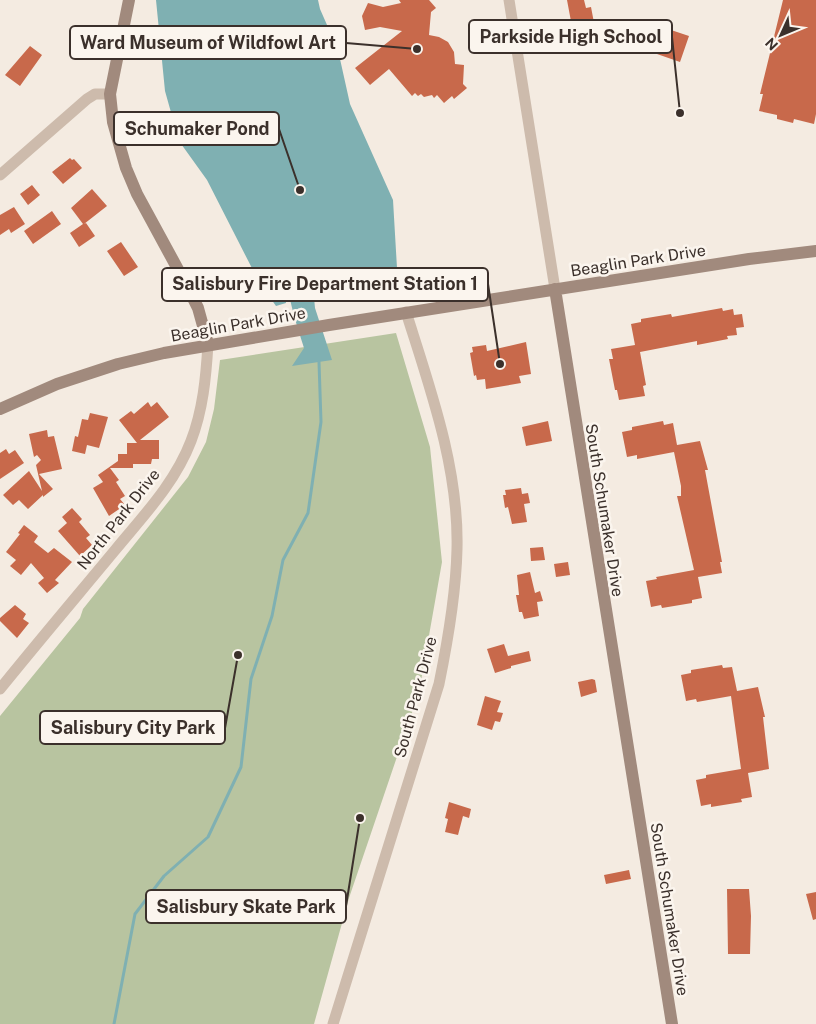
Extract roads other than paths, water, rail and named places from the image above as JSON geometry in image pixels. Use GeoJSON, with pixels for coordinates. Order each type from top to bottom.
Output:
{"type":"FeatureCollection","features":[{"type":"Feature","properties":{"kind":"street"},"geometry":{"type":"LineString","coordinates":[[129,0],[110,94],[112,122],[126,168],[137,194],[178,266],[194,301],[208,344]]}},
{"type":"Feature","properties":{"kind":"street","name":"South Schumaker Drive"},"geometry":{"type":"LineString","coordinates":[[509,0],[672,1024]]}},
{"type":"Feature","properties":{"kind":"street"},"geometry":{"type":"LineString","coordinates":[[0,175],[87,98],[95,94],[110,94]]}},
{"type":"Feature","properties":{"kind":"street","name":"Beaglin Park Drive"},"geometry":{"type":"LineString","coordinates":[[0,409],[57,384],[96,371],[208,344],[554,289],[816,251]]}},
{"type":"Feature","properties":{"kind":"street","name":"South Park Drive"},"geometry":{"type":"LineString","coordinates":[[333,1024],[438,684],[446,649],[455,583],[456,520],[447,459],[425,372],[406,312]]}},
{"type":"Feature","properties":{"kind":"street","name":"North Park Drive"},"geometry":{"type":"LineString","coordinates":[[0,689],[144,516],[172,478],[190,442],[198,419],[206,374],[208,344]]}},
{"type":"Feature","properties":{"kind":"water"},"geometry":{"type":"Polygon","coordinates":[[[156,0],[318,0],[338,50],[350,104],[393,200],[398,285],[319,300],[315,277],[312,277],[315,308],[332,360],[292,366],[304,348],[291,305],[287,279],[283,280],[286,303],[276,306],[259,282],[207,180],[179,141],[165,91],[156,0]]]}},
{"type":"Feature","properties":{"kind":"waterway"},"geometry":{"type":"LineString","coordinates":[[114,1024],[135,914],[164,876],[208,837],[241,767],[251,679],[272,616],[283,560],[308,513],[321,422],[319,362]]}},
{"type":"Feature","properties":{"kind":"place","name":"Ward Museum of Wildfowl Art"},"geometry":{"type":"Point","coordinates":[417,49]}},
{"type":"Feature","properties":{"kind":"place","name":"Parkside High School"},"geometry":{"type":"Point","coordinates":[680,113]}},
{"type":"Feature","properties":{"kind":"place","name":"Schumaker Pond"},"geometry":{"type":"Point","coordinates":[300,190]}},
{"type":"Feature","properties":{"kind":"place","name":"Salisbury Fire Department Station 1"},"geometry":{"type":"Point","coordinates":[500,364]}},
{"type":"Feature","properties":{"kind":"place","name":"Salisbury City Park"},"geometry":{"type":"Point","coordinates":[238,655]}},
{"type":"Feature","properties":{"kind":"place","name":"Salisbury Skate Park"},"geometry":{"type":"Point","coordinates":[360,818]}}]}
